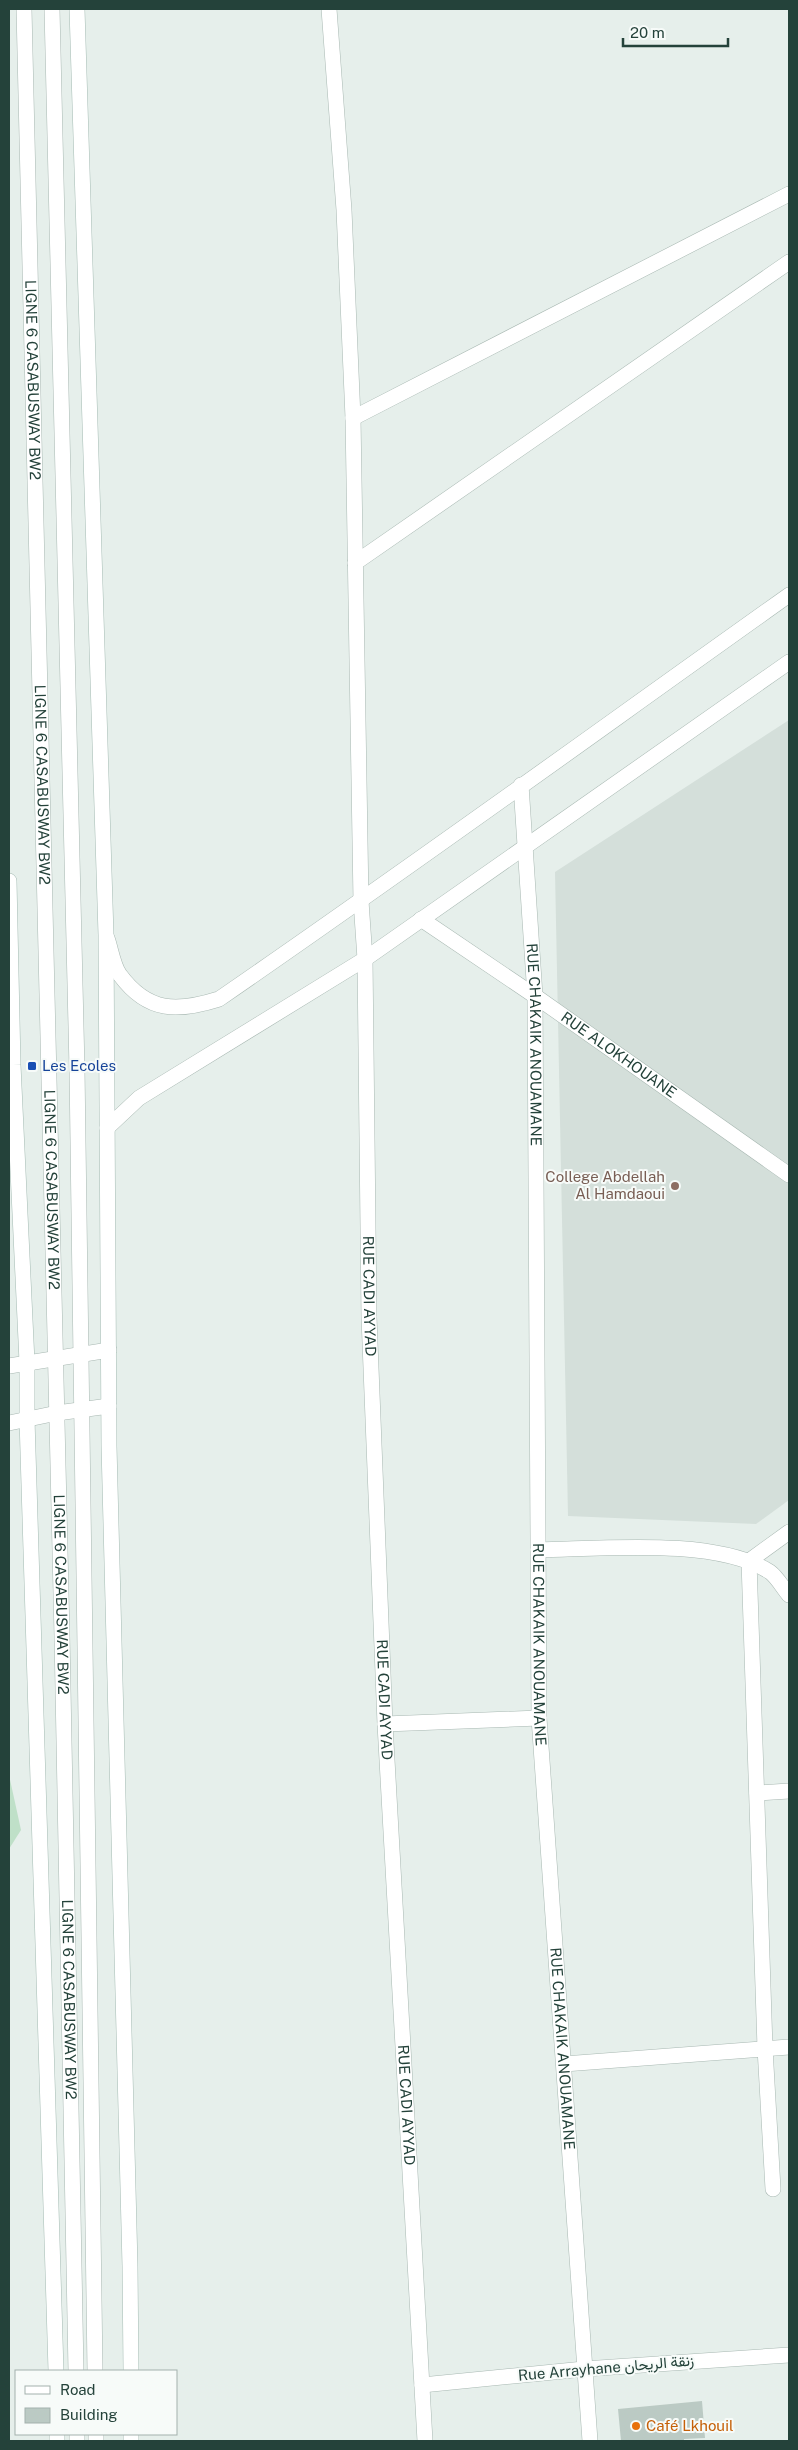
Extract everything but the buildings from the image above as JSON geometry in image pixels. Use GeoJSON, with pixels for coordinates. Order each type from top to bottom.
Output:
{"type":"FeatureCollection","features":[{"type":"Feature","properties":{"kind":"street","name":"LIGNE 6 CASABUSWAY BW2"},"geometry":{"type":"LineString","coordinates":[[24,9],[56,1359],[76,2370]]}},
{"type":"Feature","properties":{"kind":"street","name":"LIGNE 6 CASABUSWAY BW2"},"geometry":{"type":"LineString","coordinates":[[52,9],[77,1069],[95,2370]]}},
{"type":"Feature","properties":{"kind":"street"},"geometry":{"type":"LineString","coordinates":[[78,9],[106,935],[108,1350],[131,2370]]}},
{"type":"Feature","properties":{"kind":"street","name":"RUE CADI AYYAD"},"geometry":{"type":"LineString","coordinates":[[329,9],[344,210],[352,418],[361,901],[365,959],[369,1317],[385,1724],[425,2441]]}},
{"type":"Feature","properties":{"kind":"street"},"geometry":{"type":"LineString","coordinates":[[352,418],[789,194]]}},
{"type":"Feature","properties":{"kind":"street"},"geometry":{"type":"LineString","coordinates":[[355,563],[789,262]]}},
{"type":"Feature","properties":{"kind":"street"},"geometry":{"type":"LineString","coordinates":[[106,935],[119,974],[138,994],[154,1005],[194,1007],[219,999],[361,901],[789,595]]}},
{"type":"Feature","properties":{"kind":"street"},"geometry":{"type":"LineString","coordinates":[[108,1128],[138,1098],[365,959],[789,662]]}},
{"type":"Feature","properties":{"kind":"street","name":"RUE CHAKAIK ANOUAMANE"},"geometry":{"type":"LineString","coordinates":[[521,785],[534,996],[539,1718],[590,2441]]}},
{"type":"Feature","properties":{"kind":"street"},"geometry":{"type":"LineString","coordinates":[[9,881],[11,1065],[27,1362],[27,1419],[56,2370]]}},
{"type":"Feature","properties":{"kind":"street","name":"RUE ALOKHOUANE"},"geometry":{"type":"LineString","coordinates":[[421,919],[789,1175]]}},
{"type":"Feature","properties":{"kind":"street"},"geometry":{"type":"LineString","coordinates":[[9,1366],[108,1350]]}},
{"type":"Feature","properties":{"kind":"street"},"geometry":{"type":"LineString","coordinates":[[9,1423],[57,1413],[109,1406]]}},
{"type":"Feature","properties":{"kind":"street"},"geometry":{"type":"LineString","coordinates":[[749,1561],[789,1532]]}},
{"type":"Feature","properties":{"kind":"street"},"geometry":{"type":"LineString","coordinates":[[538,1550],[683,1548],[749,1561],[772,1573],[789,1595]]}},
{"type":"Feature","properties":{"kind":"street"},"geometry":{"type":"LineString","coordinates":[[749,1561],[765,2048],[774,2189]]}},
{"type":"Feature","properties":{"kind":"street"},"geometry":{"type":"LineString","coordinates":[[385,1724],[539,1718]]}},
{"type":"Feature","properties":{"kind":"street"},"geometry":{"type":"LineString","coordinates":[[756,1793],[789,1791]]}},
{"type":"Feature","properties":{"kind":"street"},"geometry":{"type":"LineString","coordinates":[[564,2064],[789,2047]]}},
{"type":"Feature","properties":{"kind":"street","name":"Rue Arrayhane زنقة الريحان"},"geometry":{"type":"LineString","coordinates":[[422,2385],[584,2368],[789,2355]]}},
{"type":"Feature","properties":{"kind":"shaded area","name":"College Abdellah Al Hamdaoui"},"geometry":{"type":"Polygon","coordinates":[[[789,720],[789,1500],[756,1524],[568,1516],[555,872],[789,720]]]}},
{"type":"Feature","properties":{"kind":"green space"},"geometry":{"type":"Polygon","coordinates":[[[9,1775],[21,1830],[9,1849],[9,1775]]]}},
{"type":"Feature","properties":{"kind":"place","name":"Les Ecoles"},"geometry":{"type":"Point","coordinates":[32,1066]}},
{"type":"Feature","properties":{"kind":"place","name":"College Abdellah Al Hamdaoui"},"geometry":{"type":"Point","coordinates":[675,1186]}},
{"type":"Feature","properties":{"kind":"place","name":"Café Lkhouil"},"geometry":{"type":"Point","coordinates":[636,2426]}}]}
